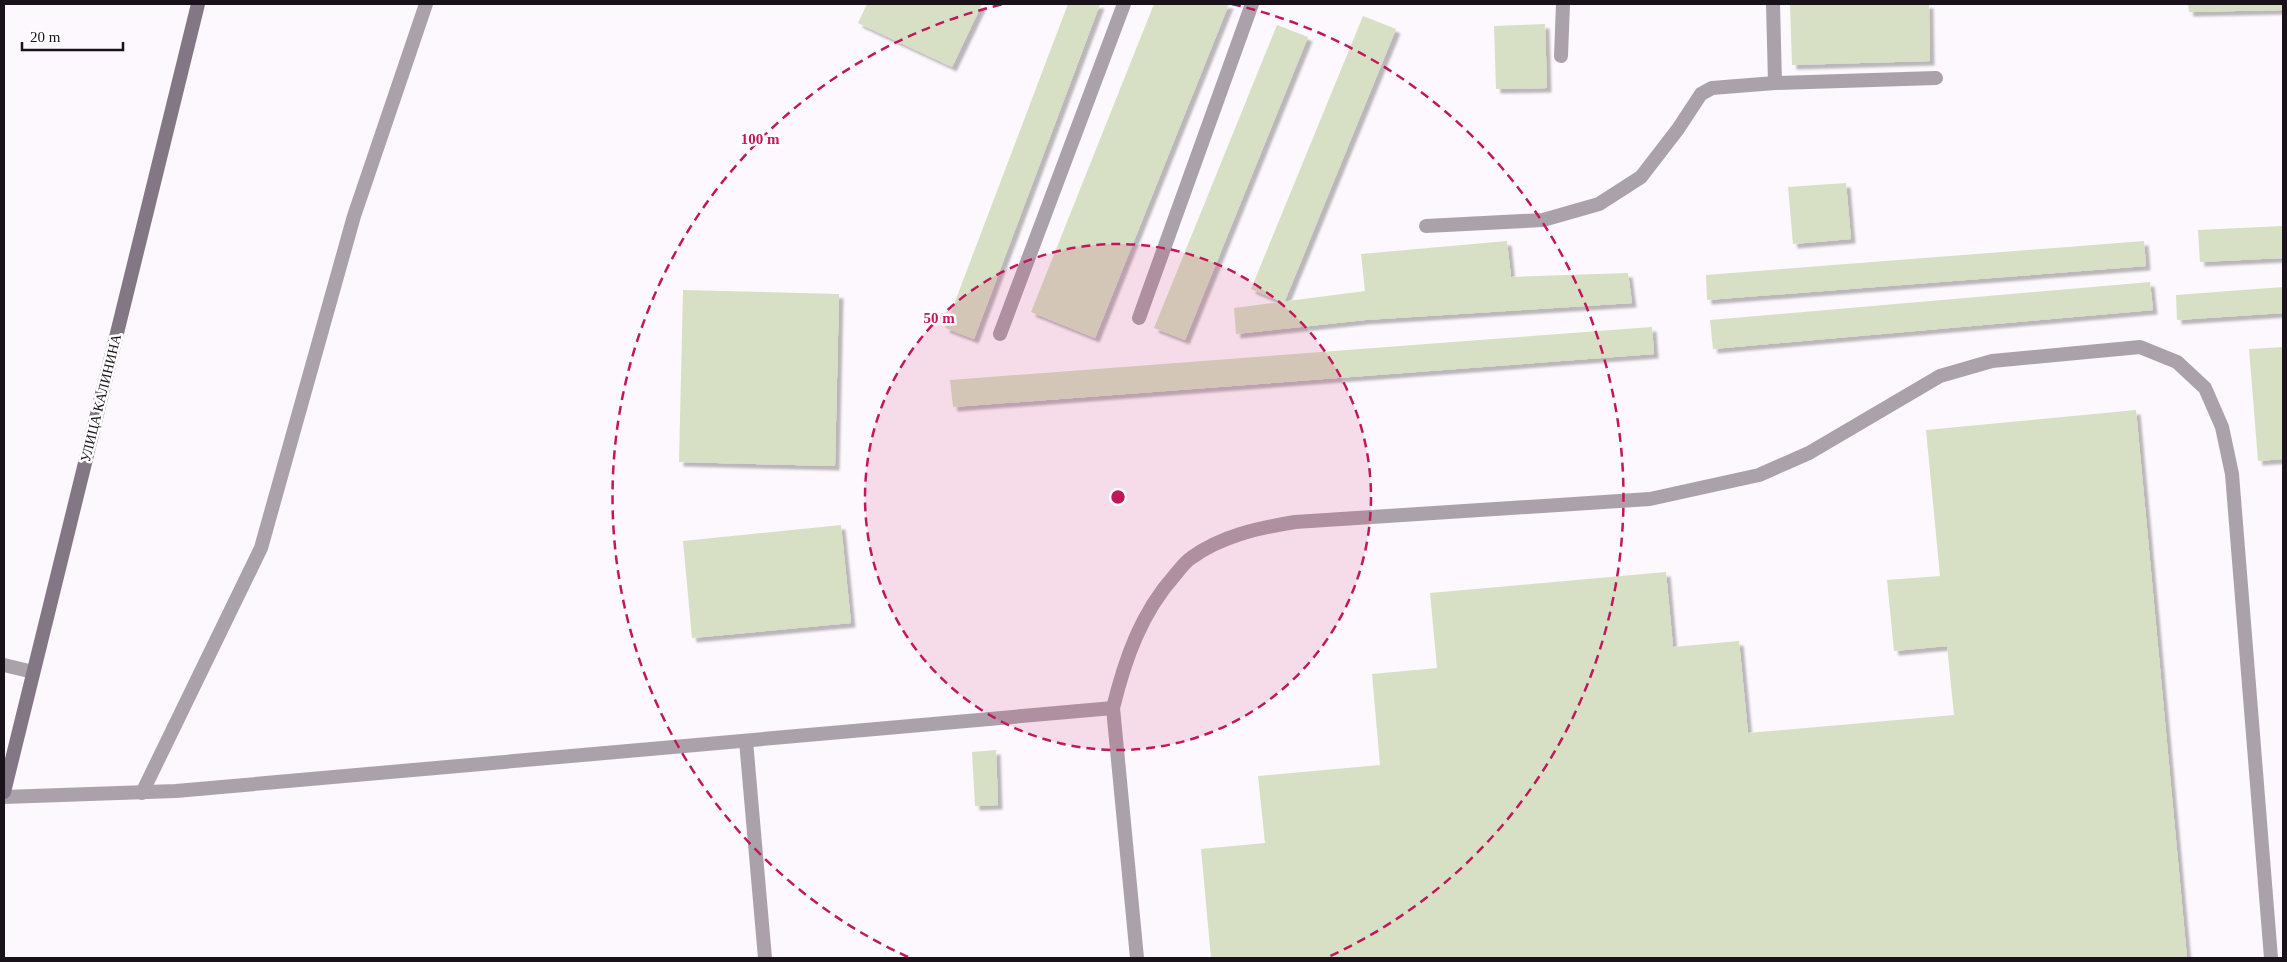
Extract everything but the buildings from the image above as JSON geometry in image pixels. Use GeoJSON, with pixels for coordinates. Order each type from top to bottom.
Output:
{"type":"FeatureCollection","features":[{"type":"Feature","properties":{"kind":"main road","name":"УЛИЦА КАЛИНИНА"},"geometry":{"type":"LineString","coordinates":[[4,792],[198,4]]}},
{"type":"Feature","properties":{"kind":"lane"},"geometry":{"type":"LineString","coordinates":[[142,792],[261,548],[354,216],[426,4]]}},
{"type":"Feature","properties":{"kind":"lane"},"geometry":{"type":"LineString","coordinates":[[1000,334],[1124,4]]}},
{"type":"Feature","properties":{"kind":"lane"},"geometry":{"type":"LineString","coordinates":[[1139,318],[1252,4]]}},
{"type":"Feature","properties":{"kind":"lane"},"geometry":{"type":"LineString","coordinates":[[1561,56],[1563,4]]}},
{"type":"Feature","properties":{"kind":"lane"},"geometry":{"type":"LineString","coordinates":[[1773,4],[1775,83]]}},
{"type":"Feature","properties":{"kind":"lane"},"geometry":{"type":"LineString","coordinates":[[1426,226],[1544,220],[1599,204],[1641,177],[1678,129],[1701,94],[1712,88],[1775,83],[1936,78]]}},
{"type":"Feature","properties":{"kind":"lane"},"geometry":{"type":"LineString","coordinates":[[1137,958],[1113,708],[1133,641],[1160,593],[1190,558],[1222,540],[1258,528],[1295,522],[1650,499],[1759,475],[1809,453],[1940,376],[1992,360],[2140,348],[2177,362],[2205,388],[2222,426],[2232,474],[2271,958]]}},
{"type":"Feature","properties":{"kind":"lane"},"geometry":{"type":"LineString","coordinates":[[4,664],[33,672]]}},
{"type":"Feature","properties":{"kind":"lane"},"geometry":{"type":"LineString","coordinates":[[4,797],[176,791],[1113,708]]}},
{"type":"Feature","properties":{"kind":"lane"},"geometry":{"type":"LineString","coordinates":[[746,741],[765,958]]}}]}
